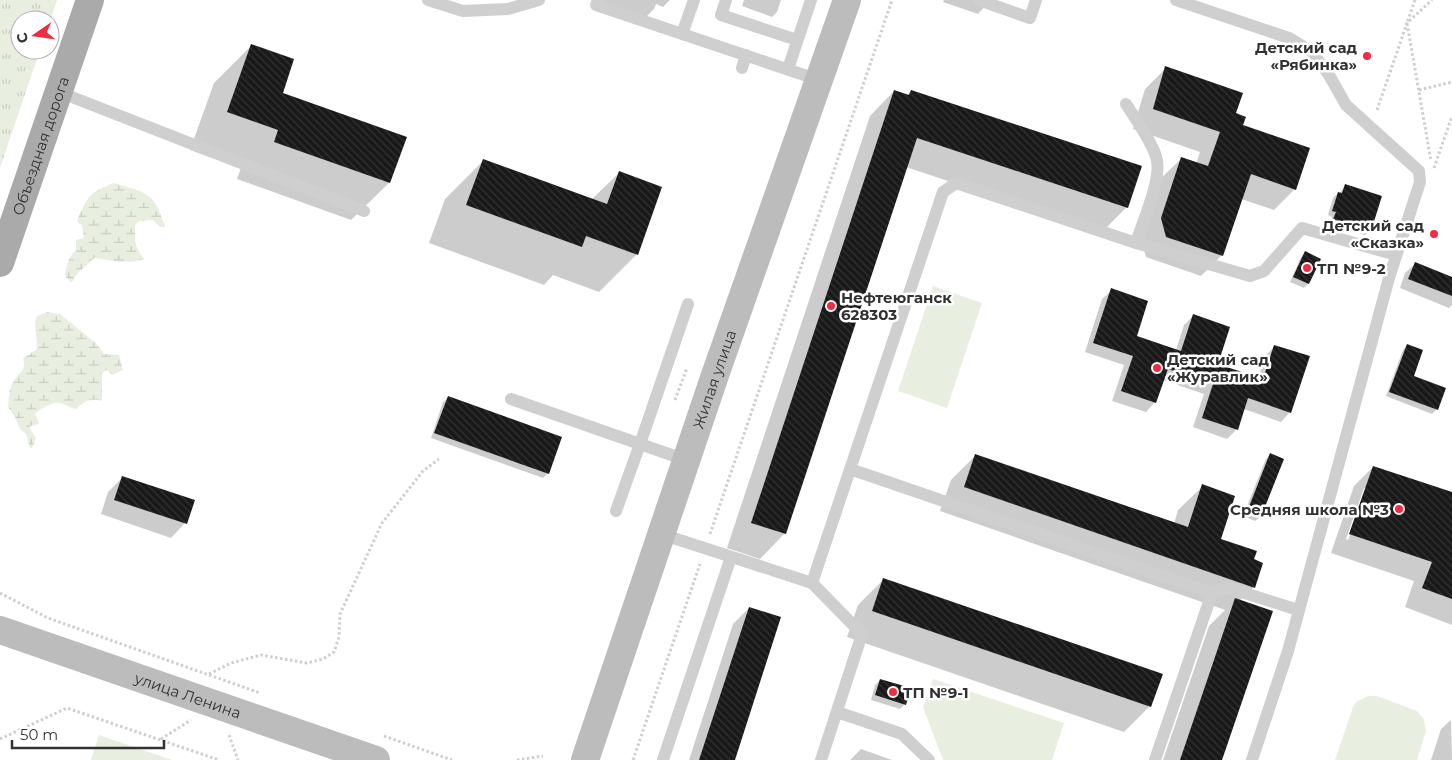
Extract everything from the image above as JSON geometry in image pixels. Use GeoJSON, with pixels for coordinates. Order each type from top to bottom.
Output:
{"type":"FeatureCollection","features":[{"type":"Feature","properties":{"kind":"main road","name":"Объездная дорога"},"geometry":{"type":"LineString","coordinates":[[0,263],[90,0]]}},
{"type":"Feature","properties":{"kind":"main road","name":"Жилая улица"},"geometry":{"type":"LineString","coordinates":[[584,760],[686,460],[847,0]]}},
{"type":"Feature","properties":{"kind":"main road","name":"улица Ленина"},"geometry":{"type":"LineString","coordinates":[[0,630],[377,747]]}},
{"type":"Feature","properties":{"kind":"lane"},"geometry":{"type":"LineString","coordinates":[[428,0],[463,11],[508,9],[539,0]]}},
{"type":"Feature","properties":{"kind":"lane"},"geometry":{"type":"LineString","coordinates":[[598,0],[596,6],[682,34],[744,62],[788,69],[819,80]]}},
{"type":"Feature","properties":{"kind":"lane"},"geometry":{"type":"LineString","coordinates":[[682,34],[694,0]]}},
{"type":"Feature","properties":{"kind":"lane"},"geometry":{"type":"LineString","coordinates":[[726,0],[721,15],[797,40]]}},
{"type":"Feature","properties":{"kind":"lane"},"geometry":{"type":"LineString","coordinates":[[788,69],[811,0]]}},
{"type":"Feature","properties":{"kind":"lane"},"geometry":{"type":"LineString","coordinates":[[979,0],[1030,18],[1041,25]]}},
{"type":"Feature","properties":{"kind":"lane"},"geometry":{"type":"LineString","coordinates":[[1030,18],[1036,0]]}},
{"type":"Feature","properties":{"kind":"lane"},"geometry":{"type":"LineString","coordinates":[[1176,0],[1289,38],[1312,52],[1329,75],[1346,105],[1419,170],[1420,182],[1389,278],[1288,651],[1252,760]]}},
{"type":"Feature","properties":{"kind":"lane"},"geometry":{"type":"LineString","coordinates":[[59,92],[364,211]]}},
{"type":"Feature","properties":{"kind":"lane"},"geometry":{"type":"LineString","coordinates":[[1126,104],[1158,161],[1157,176],[1136,243]]}},
{"type":"Feature","properties":{"kind":"lane"},"geometry":{"type":"LineString","coordinates":[[812,584],[943,192],[956,184],[1136,243],[1250,276],[1264,271],[1302,228],[1396,255]]}},
{"type":"Feature","properties":{"kind":"lane"},"geometry":{"type":"LineString","coordinates":[[616,511],[688,304]]}},
{"type":"Feature","properties":{"kind":"lane"},"geometry":{"type":"LineString","coordinates":[[511,399],[686,460]]}},
{"type":"Feature","properties":{"kind":"lane"},"geometry":{"type":"LineString","coordinates":[[850,468],[1212,593],[1229,588],[1298,610]]}},
{"type":"Feature","properties":{"kind":"lane"},"geometry":{"type":"LineString","coordinates":[[661,534],[812,584],[862,634],[821,760]]}},
{"type":"Feature","properties":{"kind":"lane"},"geometry":{"type":"LineString","coordinates":[[663,760],[730,557]]}},
{"type":"Feature","properties":{"kind":"lane"},"geometry":{"type":"LineString","coordinates":[[1155,760],[1212,593]]}},
{"type":"Feature","properties":{"kind":"lane"},"geometry":{"type":"LineString","coordinates":[[837,712],[902,734],[929,760]]}},
{"type":"Feature","properties":{"kind":"path"},"geometry":{"type":"LineString","coordinates":[[633,760],[892,0]]}},
{"type":"Feature","properties":{"kind":"path"},"geometry":{"type":"LineString","coordinates":[[1375,116],[1407,23],[1432,0]]}},
{"type":"Feature","properties":{"kind":"path"},"geometry":{"type":"LineString","coordinates":[[1419,90],[1452,82]]}},
{"type":"Feature","properties":{"kind":"path"},"geometry":{"type":"LineString","coordinates":[[1426,164],[1433,171],[1452,116]]}},
{"type":"Feature","properties":{"kind":"path"},"geometry":{"type":"LineString","coordinates":[[1389,278],[1452,303]]}},
{"type":"Feature","properties":{"kind":"path"},"geometry":{"type":"LineString","coordinates":[[675,400],[687,368]]}},
{"type":"Feature","properties":{"kind":"path"},"geometry":{"type":"LineString","coordinates":[[209,674],[231,663],[261,655],[307,663],[324,659],[334,652],[339,637],[340,614],[382,523],[423,471],[439,459]]}},
{"type":"Feature","properties":{"kind":"path"},"geometry":{"type":"LineString","coordinates":[[0,593],[48,618],[265,694]]}},
{"type":"Feature","properties":{"kind":"path"},"geometry":{"type":"LineString","coordinates":[[0,739],[67,708],[219,760]]}},
{"type":"Feature","properties":{"kind":"path"},"geometry":{"type":"LineString","coordinates":[[160,740],[192,720]]}},
{"type":"Feature","properties":{"kind":"path"},"geometry":{"type":"LineString","coordinates":[[229,734],[238,760]]}},
{"type":"Feature","properties":{"kind":"path"},"geometry":{"type":"LineString","coordinates":[[377,747],[452,760]]}},
{"type":"Feature","properties":{"kind":"path"},"geometry":{"type":"LineString","coordinates":[[517,760],[543,756]]}},
{"type":"Feature","properties":{"kind":"green space"},"geometry":{"type":"Polygon","coordinates":[[[0,0],[57,0],[54,10],[10,10],[10,60],[37,60],[0,168],[0,0]]]}},
{"type":"Feature","properties":{"kind":"green space"},"geometry":{"type":"Polygon","coordinates":[[[114,183],[142,192],[153,200],[165,227],[160,227],[153,220],[139,221],[135,225],[135,239],[138,250],[144,259],[126,262],[94,258],[70,282],[65,276],[67,265],[71,255],[76,250],[76,240],[84,238],[82,225],[77,220],[90,196],[99,189],[114,183]]]}},
{"type":"Feature","properties":{"kind":"green space"},"geometry":{"type":"Polygon","coordinates":[[[933,286],[982,303],[947,408],[898,391],[933,286]]]}},
{"type":"Feature","properties":{"kind":"green space"},"geometry":{"type":"Polygon","coordinates":[[[48,312],[60,314],[97,344],[104,354],[119,355],[123,370],[112,375],[107,370],[102,373],[102,401],[88,401],[76,409],[58,402],[48,405],[35,413],[39,424],[30,426],[36,438],[32,448],[30,448],[26,434],[20,429],[8,407],[9,396],[13,382],[24,368],[23,358],[36,350],[35,325],[37,316],[48,312]]]}},
{"type":"Feature","properties":{"kind":"green space"},"geometry":{"type":"Polygon","coordinates":[[[933,679],[1064,723],[1052,760],[943,760],[923,707],[933,679]]]}},
{"type":"Feature","properties":{"kind":"green space"},"geometry":{"type":"Polygon","coordinates":[[[1368,696],[1377,696],[1417,711],[1424,719],[1426,731],[1417,760],[1335,760],[1353,707],[1356,702],[1368,696]]]}},
{"type":"Feature","properties":{"kind":"green space"},"geometry":{"type":"Polygon","coordinates":[[[99,735],[172,760],[91,760],[99,735]]]}},
{"type":"Feature","properties":{"kind":"building"},"geometry":{"type":"Polygon","coordinates":[[[251,44],[294,59],[283,93],[407,137],[390,183],[274,142],[278,130],[227,112],[251,44]]]}},
{"type":"Feature","properties":{"kind":"building"},"geometry":{"type":"Polygon","coordinates":[[[1165,66],[1243,93],[1236,113],[1246,117],[1243,125],[1310,148],[1296,190],[1251,174],[1223,256],[1166,237],[1161,218],[1181,157],[1208,166],[1220,132],[1153,109],[1165,66]]]}},
{"type":"Feature","properties":{"kind":"building"},"geometry":{"type":"Polygon","coordinates":[[[894,90],[909,95],[911,90],[1142,166],[1128,208],[917,138],[786,534],[751,523],[894,90]]]}},
{"type":"Feature","properties":{"kind":"building"},"geometry":{"type":"Polygon","coordinates":[[[483,159],[607,204],[619,171],[662,187],[638,255],[586,236],[582,247],[466,205],[483,159]]]}},
{"type":"Feature","properties":{"kind":"building"},"geometry":{"type":"Polygon","coordinates":[[[1345,184],[1382,196],[1371,231],[1333,219],[1336,212],[1332,211],[1338,192],[1342,193],[1345,184]]]}},
{"type":"Feature","properties":{"kind":"building","name":"ТП №9-2"},"geometry":{"type":"Polygon","coordinates":[[[1305,251],[1321,259],[1309,284],[1293,277],[1305,251]]]}},
{"type":"Feature","properties":{"kind":"building"},"geometry":{"type":"Polygon","coordinates":[[[1415,262],[1452,277],[1452,296],[1408,279],[1415,262]]]}},
{"type":"Feature","properties":{"kind":"building"},"geometry":{"type":"Polygon","coordinates":[[[1111,288],[1148,301],[1137,336],[1181,351],[1193,314],[1230,327],[1218,364],[1263,379],[1274,345],[1310,356],[1291,413],[1248,398],[1238,430],[1202,418],[1213,384],[1168,369],[1156,403],[1121,391],[1133,356],[1093,343],[1111,288]]]}},
{"type":"Feature","properties":{"kind":"building"},"geometry":{"type":"Polygon","coordinates":[[[1407,344],[1423,350],[1414,376],[1446,388],[1438,410],[1389,392],[1407,344]]]}},
{"type":"Feature","properties":{"kind":"building"},"geometry":{"type":"Polygon","coordinates":[[[448,396],[562,437],[549,474],[434,433],[448,396]]]}},
{"type":"Feature","properties":{"kind":"building"},"geometry":{"type":"Polygon","coordinates":[[[1270,453],[1284,459],[1261,517],[1247,512],[1270,453]]]}},
{"type":"Feature","properties":{"kind":"building"},"geometry":{"type":"Polygon","coordinates":[[[975,454],[1188,527],[1202,484],[1235,496],[1221,539],[1257,551],[1254,559],[1263,563],[1255,588],[964,487],[975,454]]]}},
{"type":"Feature","properties":{"kind":"building"},"geometry":{"type":"Polygon","coordinates":[[[1373,466],[1452,492],[1452,599],[1422,588],[1432,562],[1349,534],[1373,466]]]}},
{"type":"Feature","properties":{"kind":"building"},"geometry":{"type":"Polygon","coordinates":[[[122,476],[195,500],[187,524],[114,500],[122,476]]]}},
{"type":"Feature","properties":{"kind":"building"},"geometry":{"type":"Polygon","coordinates":[[[883,578],[1163,674],[1151,707],[872,611],[883,578]]]}},
{"type":"Feature","properties":{"kind":"building"},"geometry":{"type":"Polygon","coordinates":[[[1235,598],[1273,611],[1222,760],[1180,760],[1235,598]]]}},
{"type":"Feature","properties":{"kind":"building"},"geometry":{"type":"Polygon","coordinates":[[[749,607],[781,617],[735,760],[699,760],[749,607]]]}},
{"type":"Feature","properties":{"kind":"building","name":"ТП №9-1"},"geometry":{"type":"Polygon","coordinates":[[[880,679],[911,688],[906,705],[875,695],[880,679]]]}},
{"type":"Feature","properties":{"kind":"place","name":"Детский сад «Рябинка»"},"geometry":{"type":"Point","coordinates":[1367,56]}},
{"type":"Feature","properties":{"kind":"place","name":"Детский сад «Сказка»"},"geometry":{"type":"Point","coordinates":[1434,234]}},
{"type":"Feature","properties":{"kind":"place","name":"ТП №9-2"},"geometry":{"type":"Point","coordinates":[1307,268]}},
{"type":"Feature","properties":{"kind":"place","name":"Нефтеюганск 628303"},"geometry":{"type":"Point","coordinates":[831,306]}},
{"type":"Feature","properties":{"kind":"place","name":"Детский сад «Журавлик»"},"geometry":{"type":"Point","coordinates":[1157,368]}},
{"type":"Feature","properties":{"kind":"place","name":"Средняя школа №3"},"geometry":{"type":"Point","coordinates":[1399,509]}},
{"type":"Feature","properties":{"kind":"place","name":"ТП №9-1"},"geometry":{"type":"Point","coordinates":[893,692]}}]}
